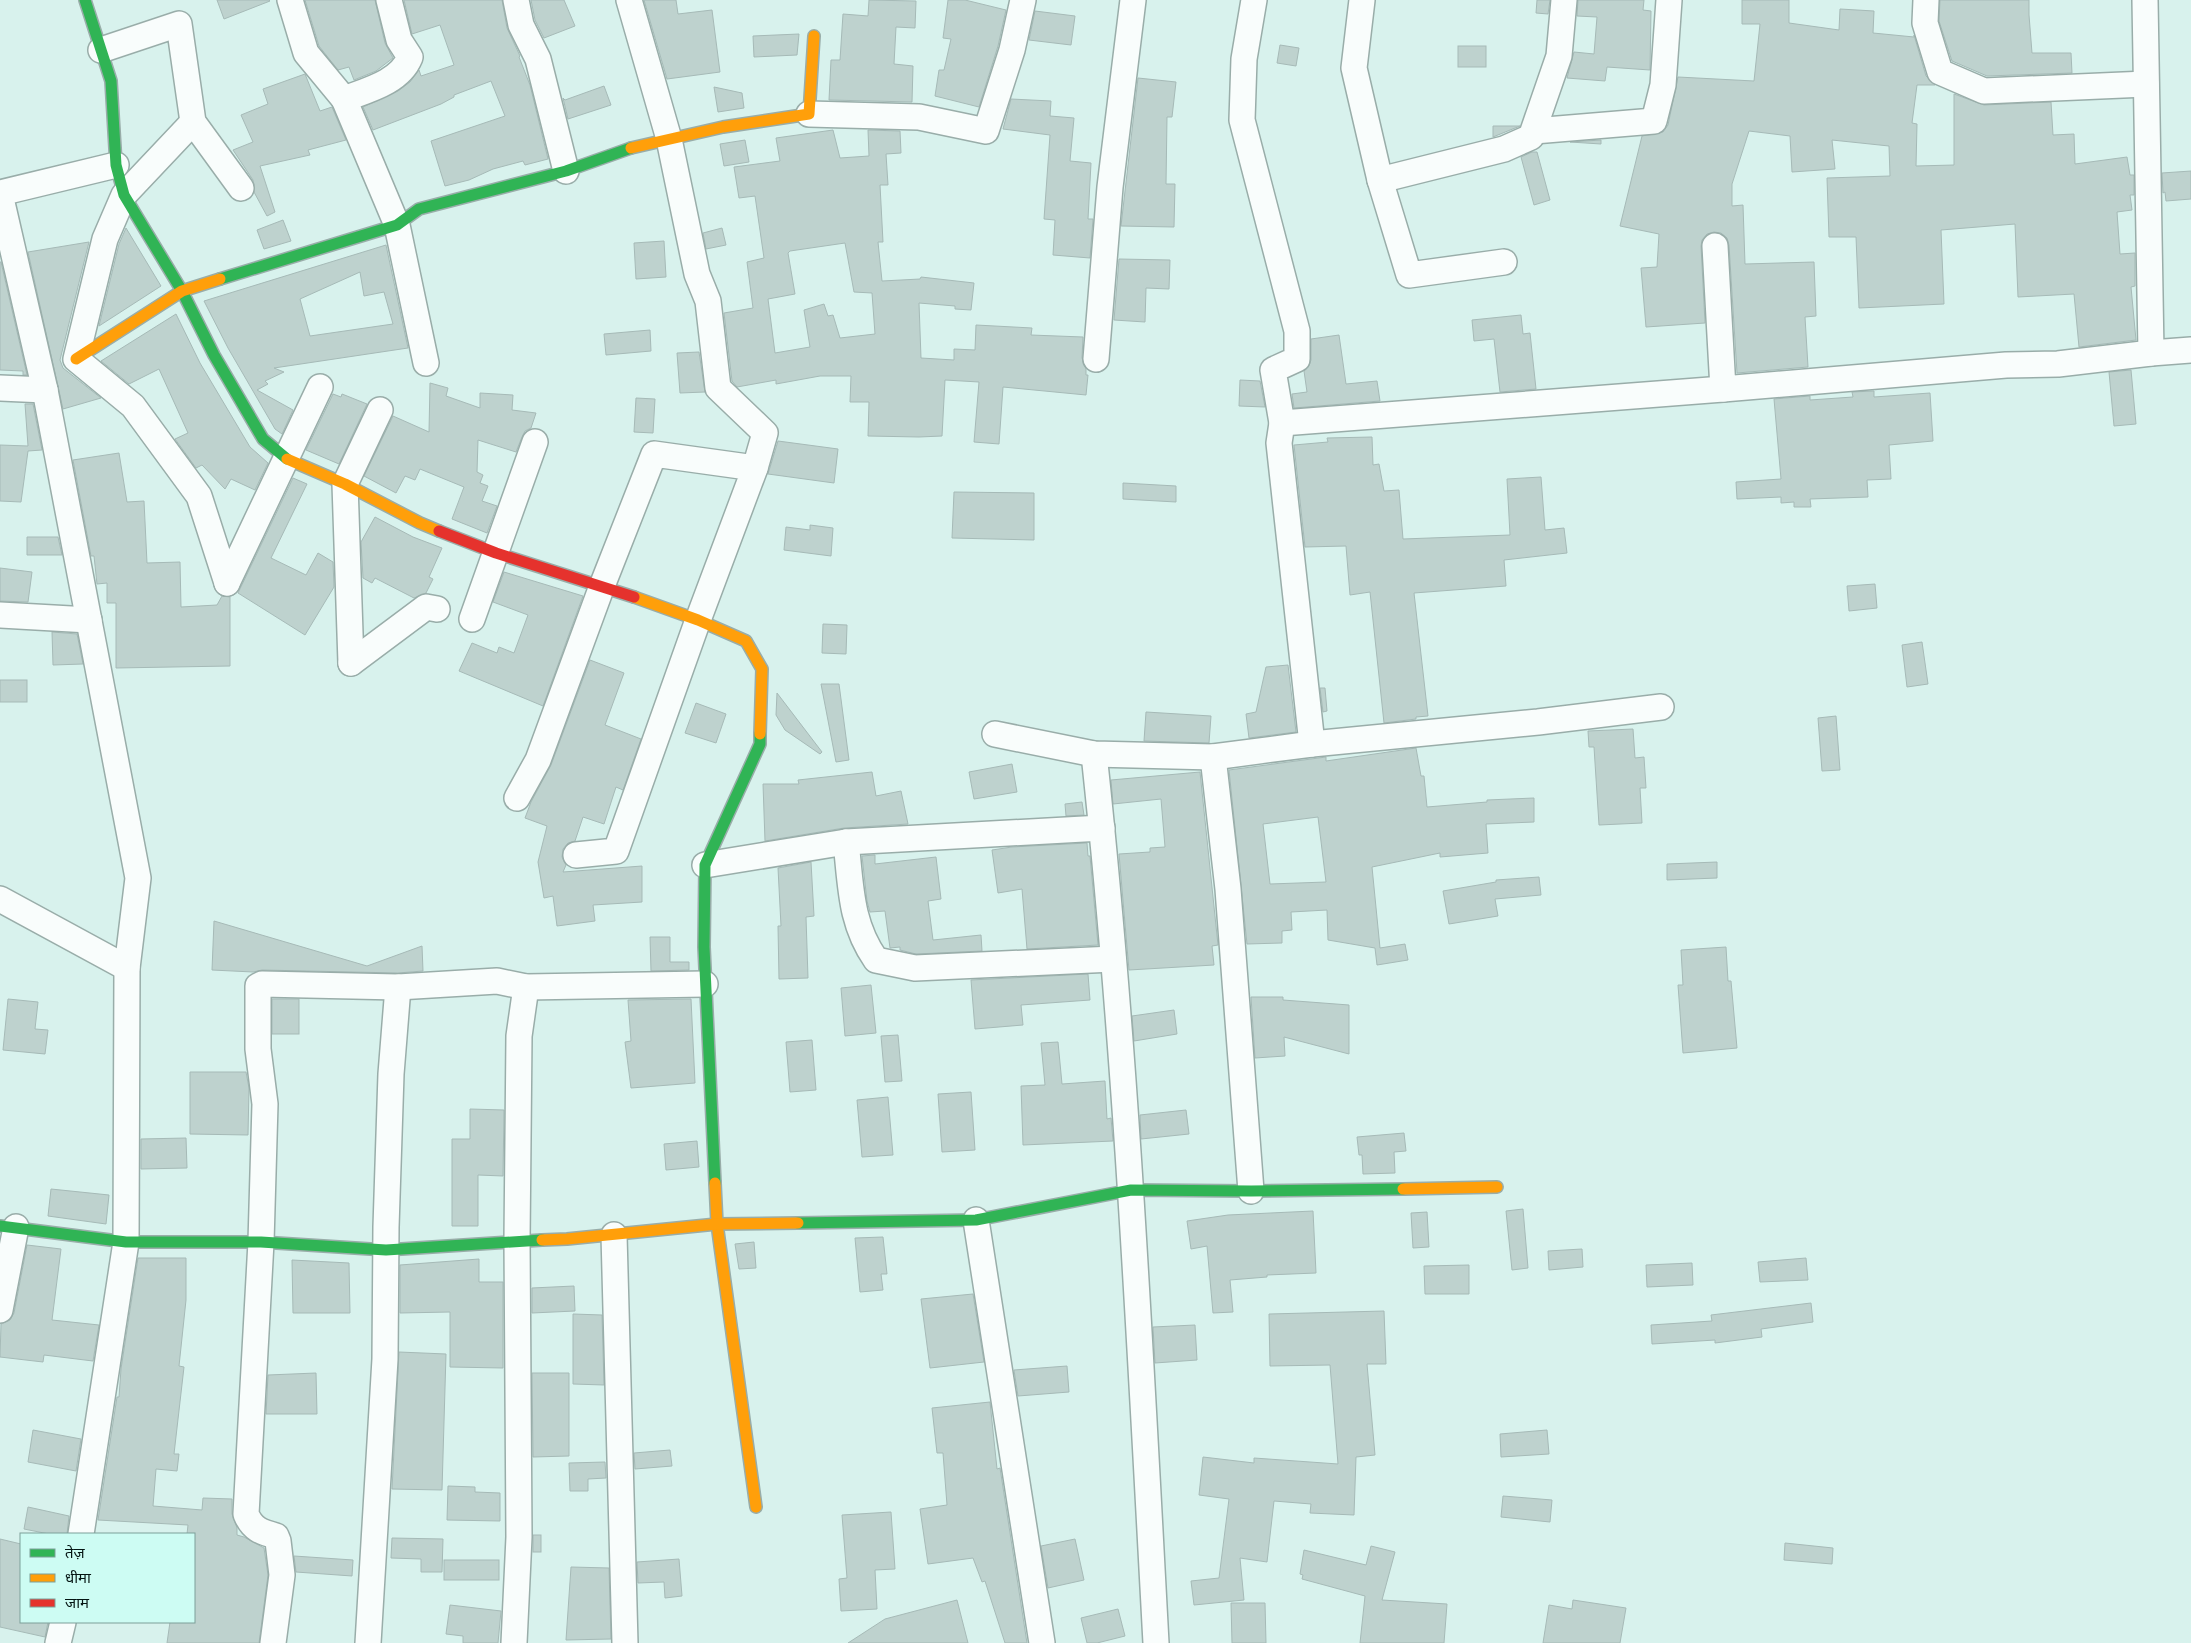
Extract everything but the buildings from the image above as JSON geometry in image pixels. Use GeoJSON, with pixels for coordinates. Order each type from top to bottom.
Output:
{"type":"FeatureCollection","features":[{"type":"Feature","properties":{"kind":"street"},"geometry":{"type":"LineString","coordinates":[[290,0],[306,53],[344,99],[397,225],[426,363]]}},
{"type":"Feature","properties":{"kind":"street"},"geometry":{"type":"LineString","coordinates":[[344,99],[395,77],[406,66],[410,57],[399,40],[389,0]]}},
{"type":"Feature","properties":{"kind":"street"},"geometry":{"type":"LineString","coordinates":[[516,0],[522,25],[538,59],[566,171]]}},
{"type":"Feature","properties":{"kind":"street"},"geometry":{"type":"LineString","coordinates":[[576,855],[616,851],[698,620],[755,468],[765,433],[718,388],[708,301],[697,274],[669,139],[629,0]]}},
{"type":"Feature","properties":{"kind":"street"},"geometry":{"type":"LineString","coordinates":[[76,359],[182,291],[397,225],[419,209],[566,171],[630,148],[723,127],[809,114],[919,117],[986,131],[1012,50],[1023,0]]}},
{"type":"Feature","properties":{"kind":"street"},"geometry":{"type":"LineString","coordinates":[[1096,359],[1110,187],[1132,0]]}},
{"type":"Feature","properties":{"kind":"street"},"geometry":{"type":"LineString","coordinates":[[1254,0],[1244,59],[1242,120],[1297,331],[1297,360],[1273,370],[1282,423],[1278,442],[1312,744]]}},
{"type":"Feature","properties":{"kind":"street"},"geometry":{"type":"LineString","coordinates":[[1362,0],[1354,68],[1380,180],[1409,275],[1504,262]]}},
{"type":"Feature","properties":{"kind":"street"},"geometry":{"type":"LineString","coordinates":[[1380,180],[1504,149],[1531,137],[1559,56],[1564,0]]}},
{"type":"Feature","properties":{"kind":"street"},"geometry":{"type":"LineString","coordinates":[[1534,131],[1654,121],[1663,84],[1669,0]]}},
{"type":"Feature","properties":{"kind":"street"},"geometry":{"type":"LineString","coordinates":[[1926,0],[1926,23],[1940,72],[1984,91],[2146,84]]}},
{"type":"Feature","properties":{"kind":"street"},"geometry":{"type":"LineString","coordinates":[[2145,0],[2151,353]]}},
{"type":"Feature","properties":{"kind":"street"},"geometry":{"type":"LineString","coordinates":[[87,1],[111,81],[116,165],[124,195],[182,291],[214,355],[263,439],[286,458],[345,484],[420,523],[496,553],[602,586],[698,620],[746,641],[762,669],[760,744],[705,865],[704,947],[717,1224],[756,1507]]}},
{"type":"Feature","properties":{"kind":"street"},"geometry":{"type":"LineString","coordinates":[[102,50],[179,24],[192,122],[241,188]]}},
{"type":"Feature","properties":{"kind":"street"},"geometry":{"type":"LineString","coordinates":[[809,114],[814,36]]}},
{"type":"Feature","properties":{"kind":"street"},"geometry":{"type":"LineString","coordinates":[[76,359],[105,239],[124,195],[192,122]]}},
{"type":"Feature","properties":{"kind":"street"},"geometry":{"type":"LineString","coordinates":[[80,1533],[126,1242],[127,968],[138,878],[44,390],[0,194],[116,165]]}},
{"type":"Feature","properties":{"kind":"street"},"geometry":{"type":"LineString","coordinates":[[1714,246],[1723,389]]}},
{"type":"Feature","properties":{"kind":"street"},"geometry":{"type":"LineString","coordinates":[[1282,423],[1723,389],[2006,364],[2058,364],[2191,350]]}},
{"type":"Feature","properties":{"kind":"street"},"geometry":{"type":"LineString","coordinates":[[76,359],[134,406],[199,496],[227,583],[320,387]]}},
{"type":"Feature","properties":{"kind":"street"},"geometry":{"type":"LineString","coordinates":[[0,388],[44,390]]}},
{"type":"Feature","properties":{"kind":"street"},"geometry":{"type":"LineString","coordinates":[[380,410],[345,484],[351,663],[426,607],[437,609]]}},
{"type":"Feature","properties":{"kind":"street"},"geometry":{"type":"LineString","coordinates":[[472,619],[535,442]]}},
{"type":"Feature","properties":{"kind":"street"},"geometry":{"type":"LineString","coordinates":[[517,798],[538,760],[602,586],[654,454],[755,468]]}},
{"type":"Feature","properties":{"kind":"street"},"geometry":{"type":"LineString","coordinates":[[0,615],[89,620]]}},
{"type":"Feature","properties":{"kind":"street"},"geometry":{"type":"LineString","coordinates":[[996,734],[1094,754],[1213,757],[1312,744],[1538,722],[1660,707]]}},
{"type":"Feature","properties":{"kind":"street"},"geometry":{"type":"LineString","coordinates":[[1094,754],[1102,828],[1131,1190],[1156,1643]]}},
{"type":"Feature","properties":{"kind":"street"},"geometry":{"type":"LineString","coordinates":[[1213,757],[1228,889],[1251,1191]]}},
{"type":"Feature","properties":{"kind":"street"},"geometry":{"type":"LineString","coordinates":[[705,865],[846,842],[1102,828]]}},
{"type":"Feature","properties":{"kind":"street"},"geometry":{"type":"LineString","coordinates":[[846,842],[856,920],[864,943],[876,960],[916,968],[1113,959]]}},
{"type":"Feature","properties":{"kind":"street"},"geometry":{"type":"LineString","coordinates":[[0,899],[127,968]]}},
{"type":"Feature","properties":{"kind":"street"},"geometry":{"type":"LineString","coordinates":[[273,1643],[282,1575],[278,1540],[276,1536],[261,1532],[251,1525],[246,1514],[261,1242],[265,1104],[258,1048],[258,986],[262,984],[398,987],[497,981],[526,987],[706,984]]}},
{"type":"Feature","properties":{"kind":"street"},"geometry":{"type":"LineString","coordinates":[[368,1643],[385,1359],[391,1074],[398,987]]}},
{"type":"Feature","properties":{"kind":"street"},"geometry":{"type":"LineString","coordinates":[[514,1643],[519,1537],[517,1240],[519,1036],[526,987]]}},
{"type":"Feature","properties":{"kind":"street"},"geometry":{"type":"LineString","coordinates":[[0,1310],[8,1227],[126,1242],[261,1242],[386,1250],[517,1240],[567,1240],[717,1224],[976,1220],[1131,1190],[1251,1191],[1496,1187]]}},
{"type":"Feature","properties":{"kind":"street"},"geometry":{"type":"LineString","coordinates":[[976,1220],[1042,1643]]}},
{"type":"Feature","properties":{"kind":"street"},"geometry":{"type":"LineString","coordinates":[[614,1235],[624,1643]]}},
{"type":"Feature","properties":{"kind":"street"},"geometry":{"type":"LineString","coordinates":[[58,1643],[63,1623]]}},
{"type":"Feature","properties":{"kind":"traffic: fast"},"geometry":{"type":"LineString","coordinates":[[85,0],[111,81],[116,165],[124,195],[182,291],[214,355],[263,439],[287,459]]}},
{"type":"Feature","properties":{"kind":"traffic: fast"},"geometry":{"type":"LineString","coordinates":[[220,279],[397,225],[419,209],[566,171],[631,148]]}},
{"type":"Feature","properties":{"kind":"traffic: fast"},"geometry":{"type":"LineString","coordinates":[[715,1183],[704,947],[705,865],[760,744],[760,734]]}},
{"type":"Feature","properties":{"kind":"traffic: fast"},"geometry":{"type":"LineString","coordinates":[[798,1223],[976,1220],[1131,1190],[1403,1189]]}},
{"type":"Feature","properties":{"kind":"traffic: fast"},"geometry":{"type":"LineString","coordinates":[[0,1226],[126,1242],[261,1242],[386,1250],[542,1240]]}},
{"type":"Feature","properties":{"kind":"traffic: slow"},"geometry":{"type":"LineString","coordinates":[[631,148],[723,127],[809,114],[814,36]]}},
{"type":"Feature","properties":{"kind":"traffic: slow"},"geometry":{"type":"LineString","coordinates":[[76,359],[182,291],[220,279]]}},
{"type":"Feature","properties":{"kind":"traffic: slow"},"geometry":{"type":"LineString","coordinates":[[287,459],[345,484],[439,531]]}},
{"type":"Feature","properties":{"kind":"traffic: slow"},"geometry":{"type":"LineString","coordinates":[[634,597],[698,620],[746,641],[762,669],[760,734]]}},
{"type":"Feature","properties":{"kind":"traffic: slow"},"geometry":{"type":"LineString","coordinates":[[715,1183],[717,1224],[756,1507]]}},
{"type":"Feature","properties":{"kind":"traffic: slow"},"geometry":{"type":"LineString","coordinates":[[1403,1189],[1497,1187]]}},
{"type":"Feature","properties":{"kind":"traffic: slow"},"geometry":{"type":"LineString","coordinates":[[542,1240],[717,1224],[798,1223]]}},
{"type":"Feature","properties":{"kind":"traffic: jam"},"geometry":{"type":"LineString","coordinates":[[439,531],[496,553],[634,597]]}}]}
